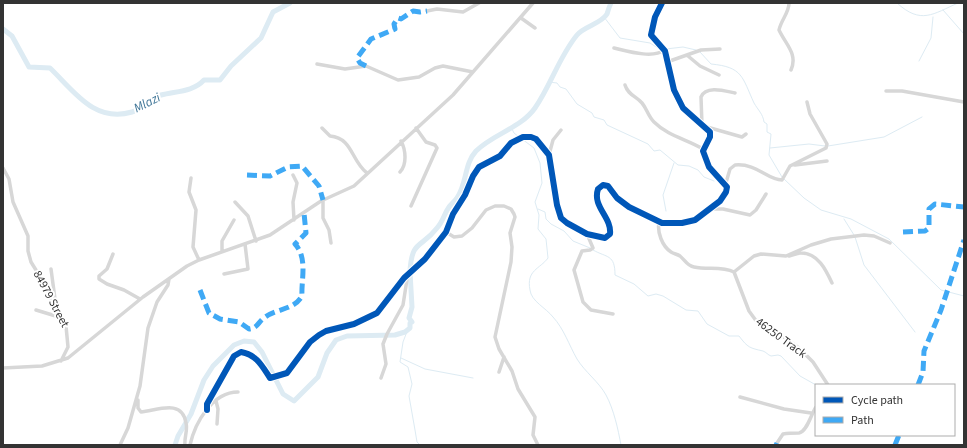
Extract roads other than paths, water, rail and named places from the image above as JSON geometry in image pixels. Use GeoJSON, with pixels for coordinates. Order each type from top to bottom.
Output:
{"type":"FeatureCollection","features":[{"type":"Feature","properties":{"kind":"street"},"geometry":{"type":"LineString","coordinates":[[427,11],[442,9],[461,12],[479,3]]}},
{"type":"Feature","properties":{"kind":"street"},"geometry":{"type":"LineString","coordinates":[[3,368],[34,368],[61,361],[73,354],[140,299],[199,260],[256,241],[277,232],[323,200],[348,190],[446,102],[533,3]]}},
{"type":"Feature","properties":{"kind":"street"},"geometry":{"type":"LineString","coordinates":[[662,3],[655,17],[651,32],[654,40],[664,50],[674,90],[683,108],[704,126],[710,134],[703,149]]}},
{"type":"Feature","properties":{"kind":"street"},"geometry":{"type":"LineString","coordinates":[[789,3],[789,8],[783,18],[779,30],[793,54],[794,61],[791,70]]}},
{"type":"Feature","properties":{"kind":"street"},"geometry":{"type":"LineString","coordinates":[[521,18],[535,28]]}},
{"type":"Feature","properties":{"kind":"street"},"geometry":{"type":"LineString","coordinates":[[614,48],[643,54],[657,54],[664,50]]}},
{"type":"Feature","properties":{"kind":"street"},"geometry":{"type":"LineString","coordinates":[[667,62],[688,56],[701,50],[720,49]]}},
{"type":"Feature","properties":{"kind":"street"},"geometry":{"type":"LineString","coordinates":[[688,56],[700,66],[719,75]]}},
{"type":"Feature","properties":{"kind":"street"},"geometry":{"type":"LineString","coordinates":[[317,64],[345,69],[366,66],[398,80],[419,77],[435,68],[443,66],[473,72]]}},
{"type":"Feature","properties":{"kind":"street"},"geometry":{"type":"LineString","coordinates":[[561,130],[553,140],[549,155],[559,215],[566,222],[587,234],[603,238],[610,234],[609,226],[599,208],[597,198],[598,189],[603,185],[608,186],[625,204],[659,222],[692,222],[724,196],[727,189],[709,166],[703,149],[689,141],[676,138],[656,123],[650,118],[644,105],[630,94],[625,85]]}},
{"type":"Feature","properties":{"kind":"street"},"geometry":{"type":"LineString","coordinates":[[704,126],[701,97],[703,93],[708,90],[735,93]]}},
{"type":"Feature","properties":{"kind":"street"},"geometry":{"type":"LineString","coordinates":[[886,91],[902,92],[964,102]]}},
{"type":"Feature","properties":{"kind":"street"},"geometry":{"type":"LineString","coordinates":[[725,186],[730,169],[735,165],[755,168],[779,180],[784,179],[786,170],[790,166],[818,153],[827,146],[810,114],[807,102]]}},
{"type":"Feature","properties":{"kind":"street"},"geometry":{"type":"LineString","coordinates":[[704,126],[736,137],[742,137],[746,134]]}},
{"type":"Feature","properties":{"kind":"street"},"geometry":{"type":"LineString","coordinates":[[322,128],[330,136],[339,137],[344,141],[357,162],[367,173]]}},
{"type":"Feature","properties":{"kind":"street"},"geometry":{"type":"LineString","coordinates":[[411,206],[436,148],[435,145],[425,140],[416,128]]}},
{"type":"Feature","properties":{"kind":"street"},"geometry":{"type":"LineString","coordinates":[[207,410],[207,404],[227,366],[234,356],[241,352],[255,358],[269,377],[274,377],[287,373],[310,342],[319,335],[326,331],[354,324],[377,313],[408,273],[425,259],[446,232],[453,214],[465,195],[473,176],[482,164],[500,156],[513,142],[525,136],[536,139],[549,155]]}},
{"type":"Feature","properties":{"kind":"street"},"geometry":{"type":"LineString","coordinates":[[400,172],[404,167],[405,161],[401,141]]}},
{"type":"Feature","properties":{"kind":"street"},"geometry":{"type":"LineString","coordinates":[[790,166],[818,161],[827,161]]}},
{"type":"Feature","properties":{"kind":"street","name":"84979 Street"},"geometry":{"type":"LineString","coordinates":[[3,168],[9,179],[16,210],[28,236],[28,251],[31,262],[44,283],[59,317],[66,326],[68,343],[61,361]]}},
{"type":"Feature","properties":{"kind":"street"},"geometry":{"type":"LineString","coordinates":[[294,175],[297,183],[293,202],[294,220]]}},
{"type":"Feature","properties":{"kind":"street"},"geometry":{"type":"LineString","coordinates":[[191,178],[189,189],[196,210],[193,247],[199,260]]}},
{"type":"Feature","properties":{"kind":"street"},"geometry":{"type":"LineString","coordinates":[[709,209],[722,209],[750,215],[756,210],[766,194]]}},
{"type":"Feature","properties":{"kind":"street"},"geometry":{"type":"LineString","coordinates":[[323,200],[323,218],[329,230],[331,243]]}},
{"type":"Feature","properties":{"kind":"street"},"geometry":{"type":"LineString","coordinates":[[235,202],[248,216],[256,241]]}},
{"type":"Feature","properties":{"kind":"street"},"geometry":{"type":"LineString","coordinates":[[446,232],[454,237],[462,236],[472,228],[486,210],[495,206],[504,206],[511,209],[514,214],[515,217],[510,236],[512,247],[510,262],[495,338],[514,374],[518,389],[535,417],[533,435],[538,445]]}},
{"type":"Feature","properties":{"kind":"street"},"geometry":{"type":"LineString","coordinates":[[222,252],[222,241],[234,220]]}},
{"type":"Feature","properties":{"kind":"street"},"geometry":{"type":"LineString","coordinates":[[659,222],[658,231],[662,240],[671,252],[680,256],[688,264],[694,267],[725,269],[734,272],[754,256],[761,254],[786,256],[802,253],[816,259],[821,263],[832,283]]}},
{"type":"Feature","properties":{"kind":"street"},"geometry":{"type":"LineString","coordinates":[[587,234],[593,248],[582,251],[574,270],[579,294],[583,302],[591,310],[613,314]]}},
{"type":"Feature","properties":{"kind":"street"},"geometry":{"type":"LineString","coordinates":[[786,256],[821,241],[844,237],[874,236],[890,244]]}},
{"type":"Feature","properties":{"kind":"street"},"geometry":{"type":"LineString","coordinates":[[224,274],[248,269],[245,244]]}},
{"type":"Feature","properties":{"kind":"street"},"geometry":{"type":"LineString","coordinates":[[113,254],[107,269],[99,276],[99,279],[140,299]]}},
{"type":"Feature","properties":{"kind":"street"},"geometry":{"type":"LineString","coordinates":[[51,268],[55,299],[53,306]]}},
{"type":"Feature","properties":{"kind":"street","name":"46250 Track"},"geometry":{"type":"LineString","coordinates":[[734,272],[749,311],[757,322],[780,334],[800,349],[813,362],[827,384]]}},
{"type":"Feature","properties":{"kind":"street"},"geometry":{"type":"LineString","coordinates":[[381,378],[386,364],[384,344],[386,335],[403,305],[408,273]]}},
{"type":"Feature","properties":{"kind":"street"},"geometry":{"type":"LineString","coordinates":[[140,411],[137,405],[148,328],[158,302],[168,285],[169,279]]}},
{"type":"Feature","properties":{"kind":"street"},"geometry":{"type":"LineString","coordinates":[[36,310],[59,317]]}},
{"type":"Feature","properties":{"kind":"street"},"geometry":{"type":"LineString","coordinates":[[499,372],[504,357]]}},
{"type":"Feature","properties":{"kind":"street"},"geometry":{"type":"LineString","coordinates":[[120,445],[126,434],[140,386]]}},
{"type":"Feature","properties":{"kind":"street"},"geometry":{"type":"LineString","coordinates":[[190,445],[196,427],[207,410],[224,395],[238,392]]}},
{"type":"Feature","properties":{"kind":"street"},"geometry":{"type":"LineString","coordinates":[[740,398],[784,409],[811,413]]}},
{"type":"Feature","properties":{"kind":"street"},"geometry":{"type":"LineString","coordinates":[[216,401],[218,410],[216,424]]}},
{"type":"Feature","properties":{"kind":"street"},"geometry":{"type":"LineString","coordinates":[[131,418],[140,411],[144,412],[161,408],[174,408],[182,414],[186,423],[185,445]]}},
{"type":"Feature","properties":{"kind":"street"},"geometry":{"type":"LineString","coordinates":[[777,443],[783,434],[800,433],[804,430],[811,413],[815,408]]}},
{"type":"Feature","properties":{"kind":"waterway","name":"Mlazi"},"geometry":{"type":"LineString","coordinates":[[3,29],[12,36],[29,67],[50,68],[76,95],[86,103],[107,113],[119,114],[136,111],[157,96],[190,89],[200,84],[204,80],[220,80],[231,66],[261,38],[273,12],[290,3]]}},
{"type":"Feature","properties":{"kind":"waterway"},"geometry":{"type":"LineString","coordinates":[[410,271],[411,261],[415,249],[439,226],[447,210],[460,192],[472,156],[483,145],[515,126],[529,115],[541,99],[560,62],[577,35],[584,29],[601,20],[607,14],[611,3]]}},
{"type":"Feature","properties":{"kind":"waterway"},"geometry":{"type":"LineString","coordinates":[[897,3],[905,10],[920,16],[934,14],[958,3]]}},
{"type":"Feature","properties":{"kind":"waterway"},"geometry":{"type":"LineString","coordinates":[[943,10],[964,34]]}},
{"type":"Feature","properties":{"kind":"waterway"},"geometry":{"type":"LineString","coordinates":[[604,17],[620,38],[650,43],[661,50]]}},
{"type":"Feature","properties":{"kind":"waterway"},"geometry":{"type":"LineString","coordinates":[[919,61],[931,38],[933,17]]}},
{"type":"Feature","properties":{"kind":"waterway"},"geometry":{"type":"LineString","coordinates":[[666,49],[683,47],[696,50]]}},
{"type":"Feature","properties":{"kind":"waterway"},"geometry":{"type":"LineString","coordinates":[[700,52],[711,64],[722,65],[730,68],[736,71],[744,80],[754,103],[764,122],[767,124],[767,132],[771,134],[769,155],[782,177]]}},
{"type":"Feature","properties":{"kind":"waterway"},"geometry":{"type":"LineString","coordinates":[[549,82],[557,83],[560,87],[566,89],[577,104],[592,113],[594,117],[604,120],[607,125],[648,144],[654,151],[660,150],[678,165],[689,166],[698,170],[704,177],[714,181]]}},
{"type":"Feature","properties":{"kind":"waterway"},"geometry":{"type":"LineString","coordinates":[[828,146],[884,137],[922,117]]}},
{"type":"Feature","properties":{"kind":"waterway"},"geometry":{"type":"LineString","coordinates":[[511,127],[514,133],[519,137]]}},
{"type":"Feature","properties":{"kind":"waterway"},"geometry":{"type":"LineString","coordinates":[[522,139],[534,148],[540,163],[542,183],[535,202],[539,215],[538,229],[546,239],[548,258],[534,271],[530,278],[529,283],[531,294],[533,298],[557,322],[577,359],[606,395],[617,426],[621,445]]}},
{"type":"Feature","properties":{"kind":"waterway"},"geometry":{"type":"LineString","coordinates":[[770,148],[809,144],[825,146]]}},
{"type":"Feature","properties":{"kind":"waterway"},"geometry":{"type":"LineString","coordinates":[[666,211],[663,195],[674,163]]}},
{"type":"Feature","properties":{"kind":"waterway"},"geometry":{"type":"LineString","coordinates":[[784,179],[804,198],[821,210],[851,219],[889,239],[941,290],[964,296]]}},
{"type":"Feature","properties":{"kind":"waterway"},"geometry":{"type":"LineString","coordinates":[[538,209],[545,212],[546,219],[551,224],[564,231],[573,241],[590,248]]}},
{"type":"Feature","properties":{"kind":"waterway"},"geometry":{"type":"LineString","coordinates":[[844,219],[854,235]]}},
{"type":"Feature","properties":{"kind":"waterway"},"geometry":{"type":"LineString","coordinates":[[855,237],[864,265],[915,332]]}},
{"type":"Feature","properties":{"kind":"waterway"},"geometry":{"type":"LineString","coordinates":[[593,250],[612,260],[614,263],[615,275],[634,284],[648,296],[656,294],[663,296],[686,310],[698,311],[707,324],[729,336],[739,336],[752,348],[763,351],[771,356],[781,356],[800,376],[815,384]]}},
{"type":"Feature","properties":{"kind":"waterway"},"geometry":{"type":"LineString","coordinates":[[175,445],[178,436],[191,414],[204,380],[213,366],[234,345],[244,341],[254,342],[262,352],[283,394],[294,401],[318,377],[327,353],[336,340],[347,336],[395,335],[405,332],[410,328],[410,323],[412,322],[409,318],[412,307],[410,272]]}},
{"type":"Feature","properties":{"kind":"waterway"},"geometry":{"type":"LineString","coordinates":[[408,329],[403,342],[400,362],[408,367],[412,384],[409,396],[417,442],[420,445]]}},
{"type":"Feature","properties":{"kind":"waterway"},"geometry":{"type":"LineString","coordinates":[[401,358],[425,369],[473,378]]}}]}
